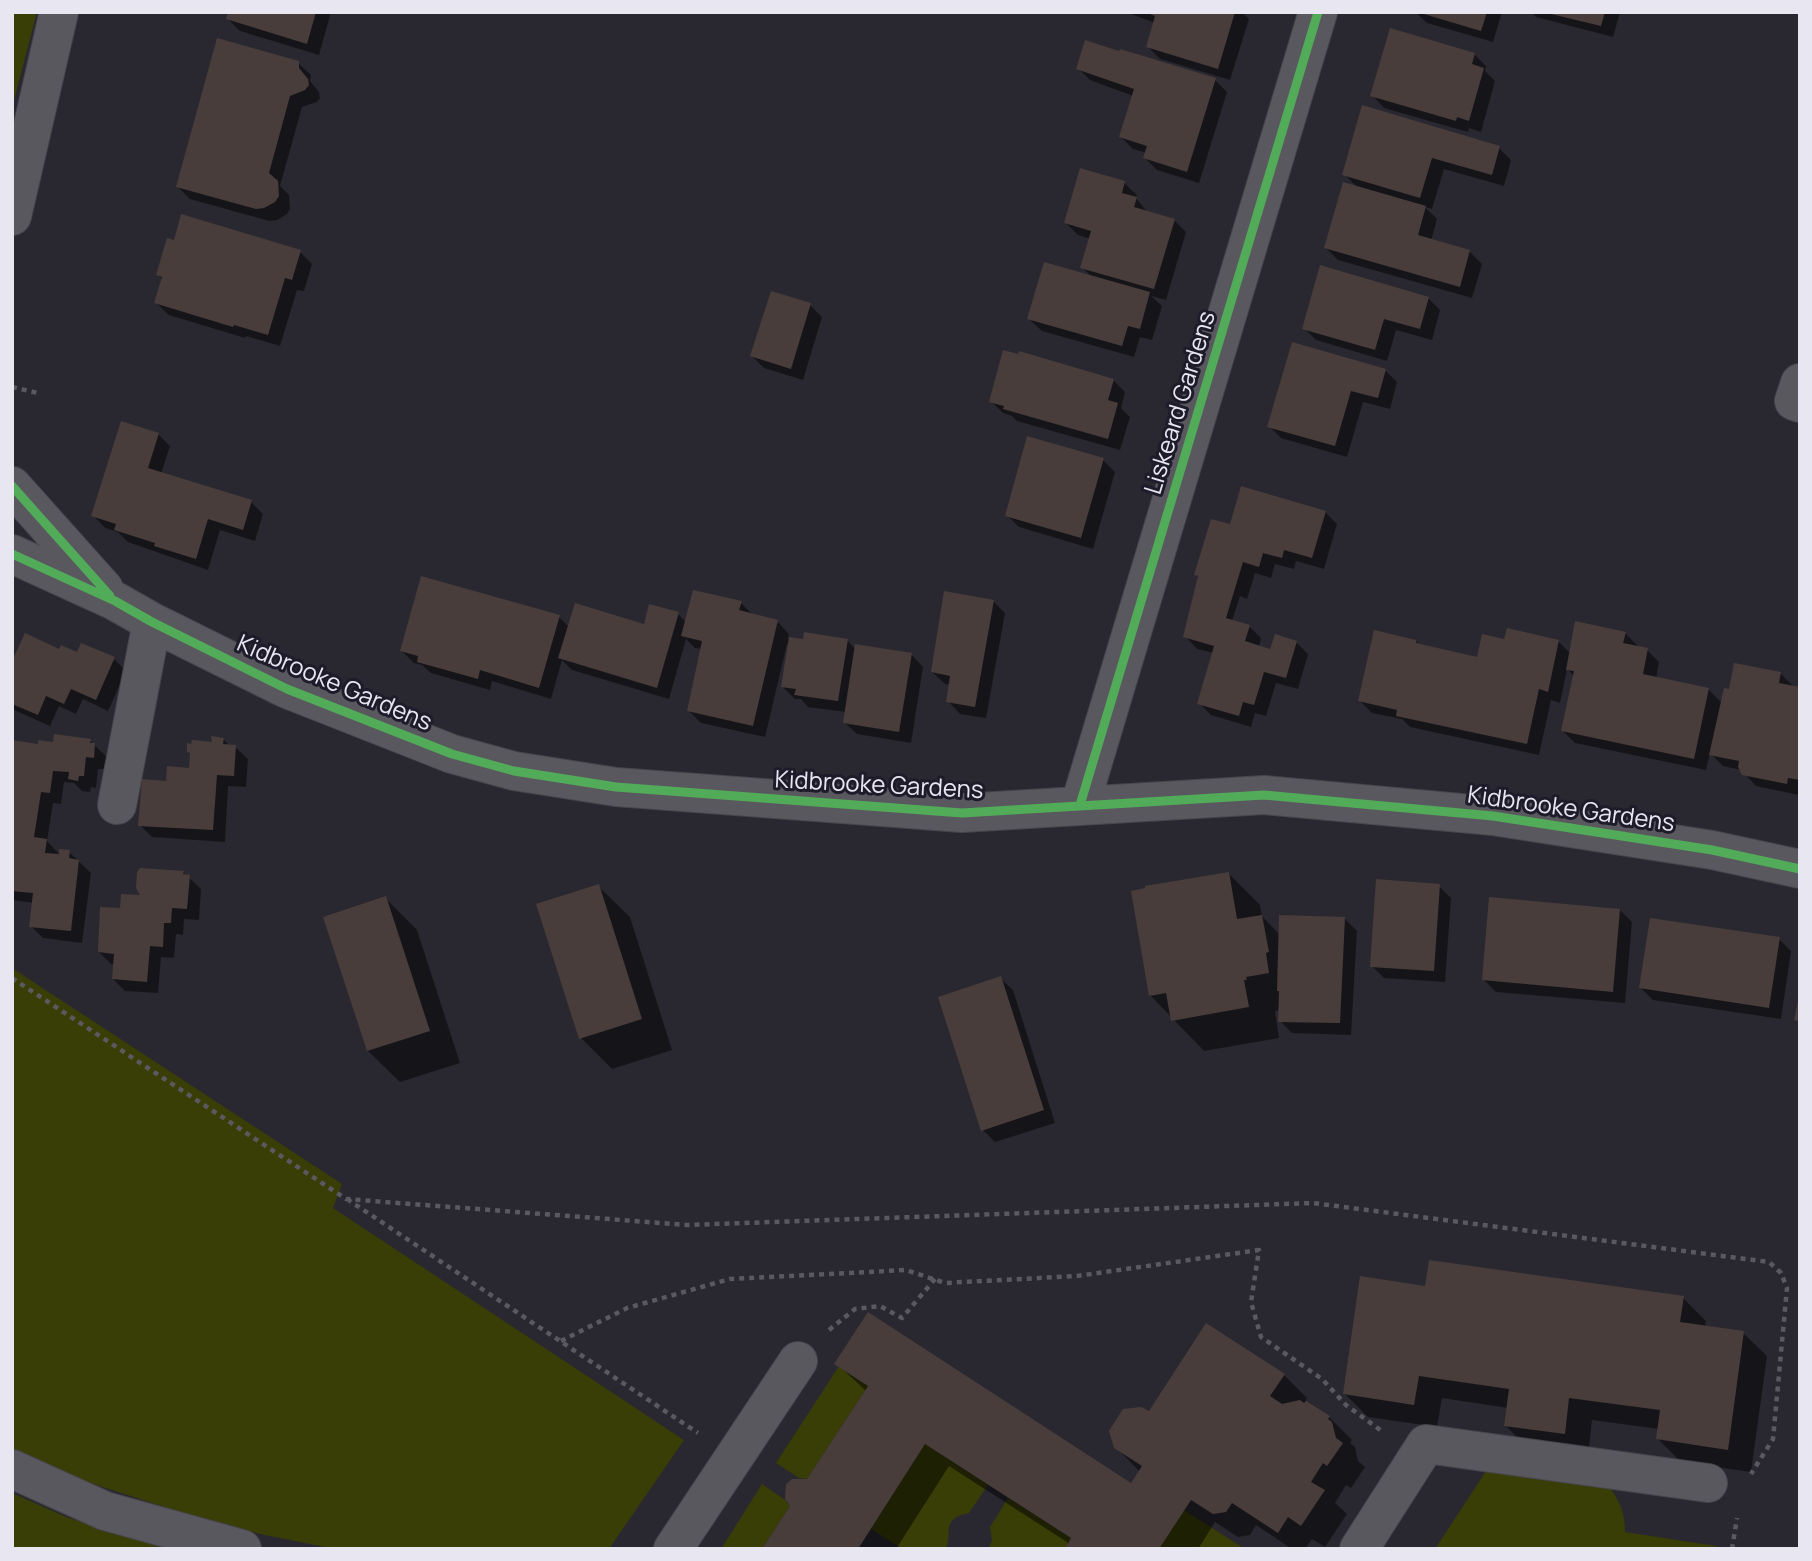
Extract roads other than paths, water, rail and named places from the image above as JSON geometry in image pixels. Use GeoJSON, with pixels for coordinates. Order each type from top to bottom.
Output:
{"type":"FeatureCollection","features":[{"type":"Feature","properties":{"kind":"street"},"geometry":{"type":"LineString","coordinates":[[12,216],[59,12]]}},
{"type":"Feature","properties":{"kind":"street","name":"Liskeard Gardens"},"geometry":{"type":"LineString","coordinates":[[1080,805],[1318,12]]}},
{"type":"Feature","properties":{"kind":"street"},"geometry":{"type":"LineString","coordinates":[[1800,383],[1794,401],[1800,403]]}},
{"type":"Feature","properties":{"kind":"street"},"geometry":{"type":"LineString","coordinates":[[12,486],[115,601]]}},
{"type":"Feature","properties":{"kind":"street"},"geometry":{"type":"LineString","coordinates":[[12,554],[115,601]]}},
{"type":"Feature","properties":{"kind":"street","name":"Kidbrooke Gardens"},"geometry":{"type":"LineString","coordinates":[[115,601],[287,689],[452,754],[514,771],[616,787],[852,807],[962,813],[1264,794],[1493,816],[1712,850],[1800,869]]}},
{"type":"Feature","properties":{"kind":"street"},"geometry":{"type":"LineString","coordinates":[[117,806],[152,622]]}},
{"type":"Feature","properties":{"kind":"street"},"geometry":{"type":"LineString","coordinates":[[673,1549],[798,1361]]}},
{"type":"Feature","properties":{"kind":"street"},"geometry":{"type":"LineString","coordinates":[[1360,1549],[1426,1444],[1708,1483]]}},
{"type":"Feature","properties":{"kind":"street"},"geometry":{"type":"LineString","coordinates":[[12,1469],[105,1511],[242,1549]]}}]}
